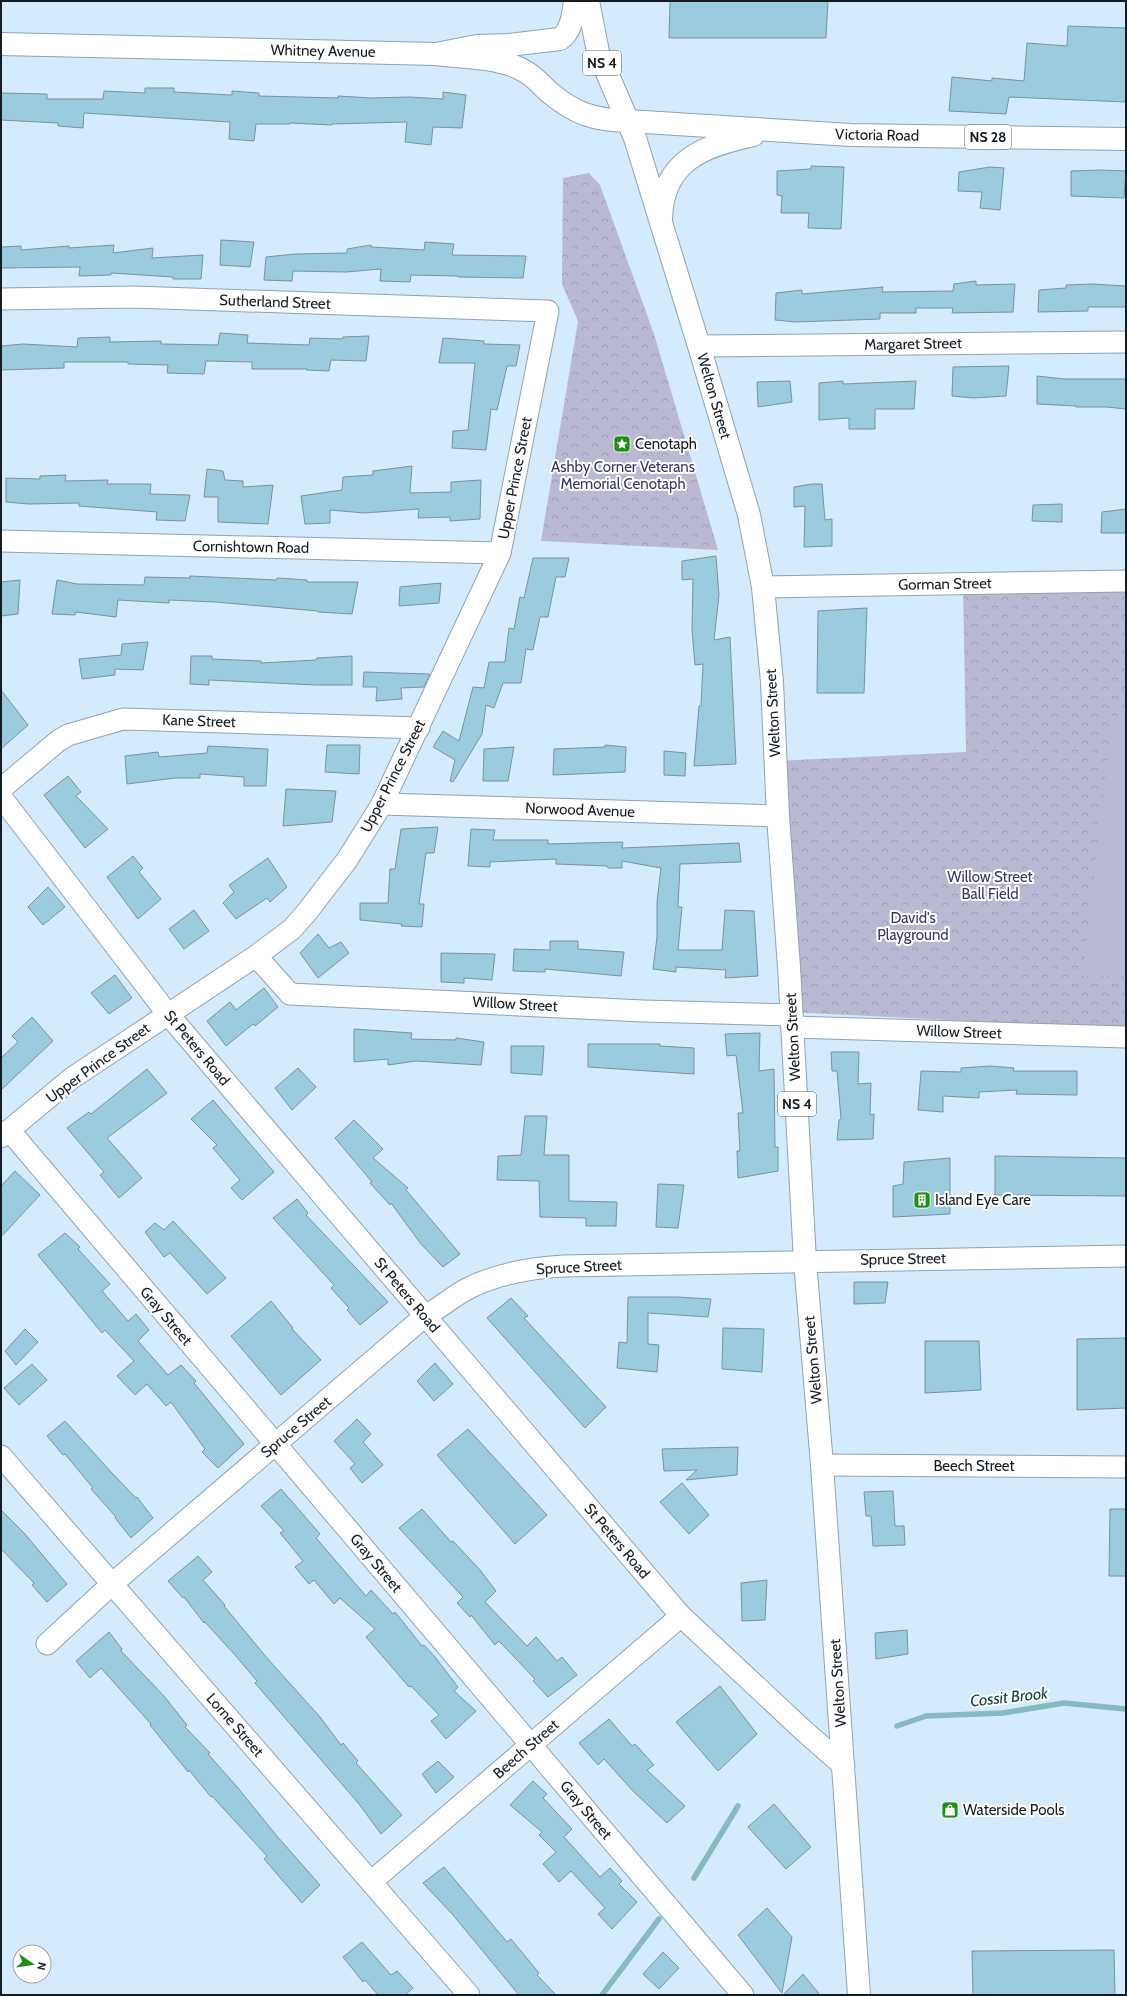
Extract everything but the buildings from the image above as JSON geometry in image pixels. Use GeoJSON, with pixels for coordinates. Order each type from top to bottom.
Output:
{"type":"FeatureCollection","features":[{"type":"Feature","properties":{"kind":"main road"},"geometry":{"type":"LineString","coordinates":[[436,54],[477,46],[508,45],[560,39],[565,36],[570,28],[575,1]]}},
{"type":"Feature","properties":{"kind":"main road","name":"NS 4"},"geometry":{"type":"LineString","coordinates":[[588,1],[598,52],[628,121]]}},
{"type":"Feature","properties":{"kind":"main road","name":"Whitney Avenue"},"geometry":{"type":"LineString","coordinates":[[1,44],[436,54],[500,61],[527,72],[564,104],[583,114],[602,120],[628,121]]}},
{"type":"Feature","properties":{"kind":"main road","name":"Victoria Road"},"geometry":{"type":"LineString","coordinates":[[628,121],[851,135],[1126,139]]}},
{"type":"Feature","properties":{"kind":"main road","name":"Welton Street"},"geometry":{"type":"LineString","coordinates":[[628,121],[635,138],[661,227],[699,346],[749,515],[763,587],[772,682],[778,816],[792,1021],[805,1260],[822,1465],[859,1995]]}},
{"type":"Feature","properties":{"kind":"main road"},"geometry":{"type":"LineString","coordinates":[[661,227],[665,192],[673,176],[683,162],[709,148],[736,139],[774,130]]}},
{"type":"Feature","properties":{"kind":"street","name":"Sutherland Street"},"geometry":{"type":"LineString","coordinates":[[1,299],[133,297],[548,312]]}},
{"type":"Feature","properties":{"kind":"street","name":"Upper Prince Street"},"geometry":{"type":"LineString","coordinates":[[5,1134],[72,1078],[256,956],[292,929],[347,860],[382,804],[500,553],[548,312]]}},
{"type":"Feature","properties":{"kind":"street","name":"Margaret Street"},"geometry":{"type":"LineString","coordinates":[[699,346],[1126,342]]}},
{"type":"Feature","properties":{"kind":"street","name":"Cornishtown Road"},"geometry":{"type":"LineString","coordinates":[[1,540],[500,553]]}},
{"type":"Feature","properties":{"kind":"street","name":"Gorman Street"},"geometry":{"type":"LineString","coordinates":[[763,587],[1126,581]]}},
{"type":"Feature","properties":{"kind":"street","name":"Kane Street"},"geometry":{"type":"LineString","coordinates":[[1,789],[58,741],[68,735],[123,719],[419,728]]}},
{"type":"Feature","properties":{"kind":"street","name":"St Peters Road"},"geometry":{"type":"LineString","coordinates":[[1,797],[168,1013],[681,1616],[804,1731],[844,1766]]}},
{"type":"Feature","properties":{"kind":"street","name":"Norwood Avenue"},"geometry":{"type":"LineString","coordinates":[[382,804],[778,816]]}},
{"type":"Feature","properties":{"kind":"street","name":"Willow Street"},"geometry":{"type":"LineString","coordinates":[[256,956],[290,994],[635,1010],[792,1021],[1126,1037]]}},
{"type":"Feature","properties":{"kind":"street","name":"Gray Street"},"geometry":{"type":"LineString","coordinates":[[5,1134],[275,1444],[743,1995]]}},
{"type":"Feature","properties":{"kind":"street","name":"Spruce Street"},"geometry":{"type":"LineString","coordinates":[[47,1644],[112,1584],[425,1316],[468,1289],[500,1277],[537,1268],[563,1266],[805,1260],[1126,1256]]}},
{"type":"Feature","properties":{"kind":"street","name":"Lorne Street"},"geometry":{"type":"LineString","coordinates":[[1,1456],[469,1995]]}},
{"type":"Feature","properties":{"kind":"street","name":"Beech Street"},"geometry":{"type":"LineString","coordinates":[[822,1465],[1126,1467]]}},
{"type":"Feature","properties":{"kind":"street","name":"Beech Street"},"geometry":{"type":"LineString","coordinates":[[371,1882],[681,1616]]}},
{"type":"Feature","properties":{"kind":"green space","name":"Ashby Corner Veterans Memorial Cenotaph"},"geometry":{"type":"Polygon","coordinates":[[[589,173],[600,185],[654,334],[718,550],[541,541],[578,321],[562,284],[563,178],[589,173]]]}},
{"type":"Feature","properties":{"kind":"green space","name":"Willow Street Ball Field"},"geometry":{"type":"Polygon","coordinates":[[[1126,581],[1126,1029],[790,1012],[776,761],[966,752],[963,584],[1126,581]]]}},
{"type":"Feature","properties":{"kind":"green space"},"geometry":{"type":"Polygon","coordinates":[[[1112,716],[1126,716],[1126,976],[1083,976],[1112,716]]]}},
{"type":"Feature","properties":{"kind":"waterway","name":"Cossit Brook"},"geometry":{"type":"LineString","coordinates":[[897,1726],[926,1716],[1003,1713],[1064,1703],[1126,1709]]}},
{"type":"Feature","properties":{"kind":"waterway","name":"Cossit Brook"},"geometry":{"type":"LineString","coordinates":[[694,1878],[738,1806]]}},
{"type":"Feature","properties":{"kind":"waterway","name":"Cossit Brook"},"geometry":{"type":"LineString","coordinates":[[602,1995],[659,1919]]}},
{"type":"Feature","properties":{"kind":"place","name":"Cenotaph"},"geometry":{"type":"Point","coordinates":[622,444]}},
{"type":"Feature","properties":{"kind":"place","name":"Island Eye Care"},"geometry":{"type":"Point","coordinates":[922,1200]}},
{"type":"Feature","properties":{"kind":"place","name":"Waterside Pools"},"geometry":{"type":"Point","coordinates":[950,1810]}},
{"type":"Feature","properties":{"kind":"park label","name":"David's Playground"},"geometry":{"type":"Point","coordinates":[913,926]}}]}
